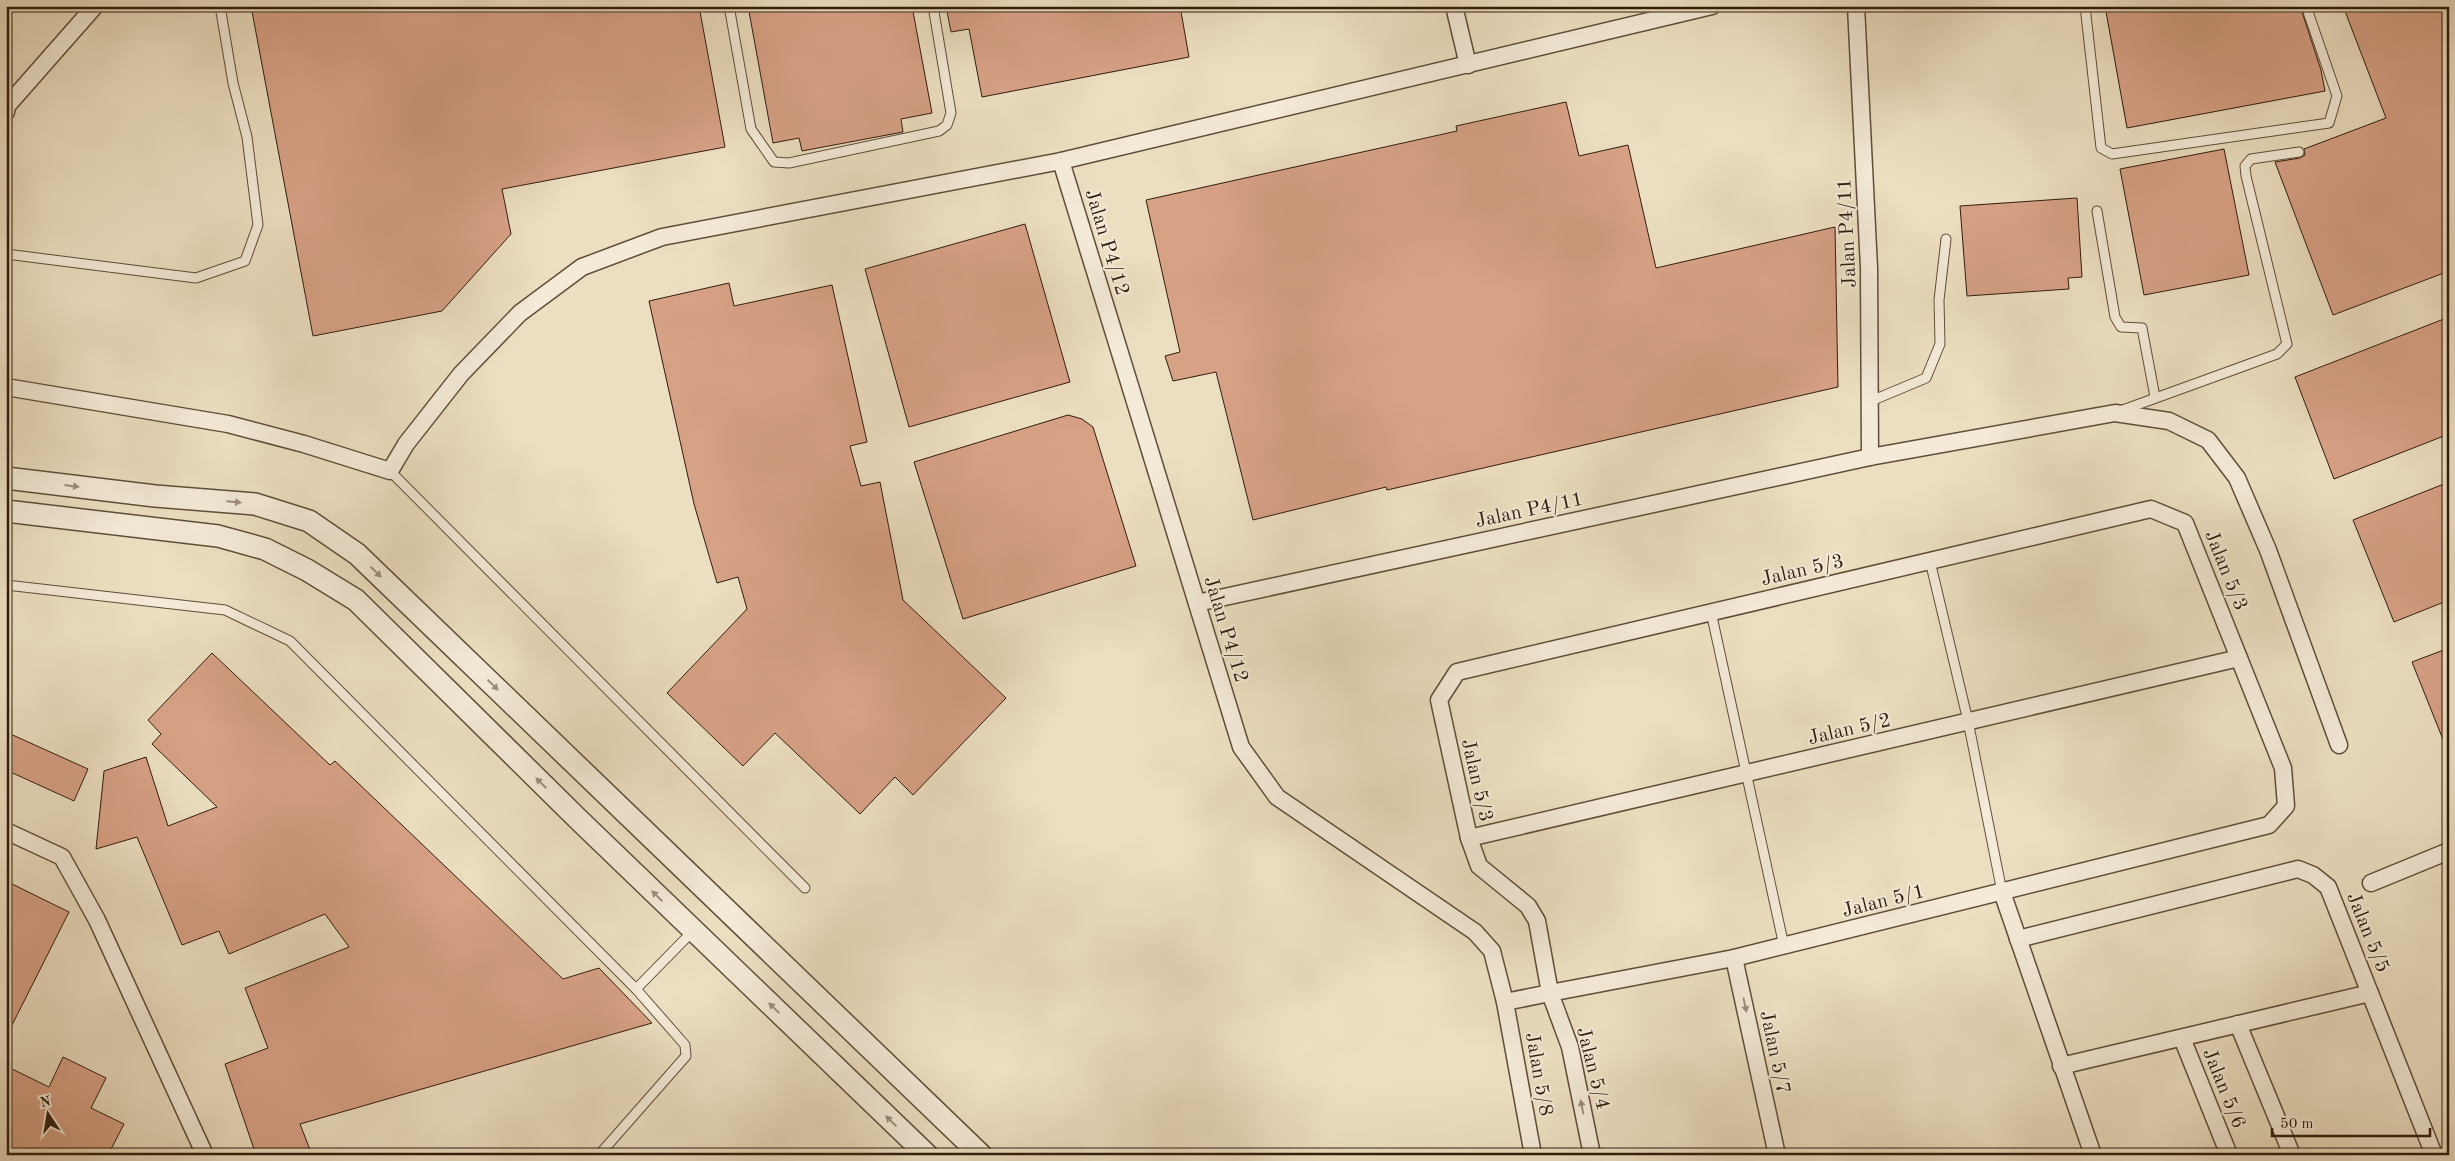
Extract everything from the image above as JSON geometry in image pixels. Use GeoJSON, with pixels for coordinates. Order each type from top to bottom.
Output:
{"type":"FeatureCollection","features":[{"type":"Feature","properties":{"kind":"street"},"geometry":{"type":"LineString","coordinates":[[6,112],[7,106],[95,6]]}},
{"type":"Feature","properties":{"kind":"street"},"geometry":{"type":"LineString","coordinates":[[1454,6],[1468,65]]}},
{"type":"Feature","properties":{"kind":"street"},"geometry":{"type":"LineString","coordinates":[[6,387],[228,424],[304,444],[390,471],[406,444],[461,374],[520,313],[582,267],[662,237],[1061,161],[1712,6]]}},
{"type":"Feature","properties":{"kind":"street","name":"Jalan P4/11"},"geometry":{"type":"LineString","coordinates":[[1856,6],[1869,268],[1870,457]]}},
{"type":"Feature","properties":{"kind":"street","name":"Jalan P4/12"},"geometry":{"type":"LineString","coordinates":[[1061,161],[1241,747],[1277,797],[1475,932],[1492,951],[1505,1002]]}},
{"type":"Feature","properties":{"kind":"street","name":"Jalan P4/11"},"geometry":{"type":"LineString","coordinates":[[1197,603],[1870,457],[2115,413],[2169,422],[2208,440],[2237,478],[2268,550],[2339,745]]}},
{"type":"Feature","properties":{"kind":"street"},"geometry":{"type":"LineString","coordinates":[[6,461],[34,481]]}},
{"type":"Feature","properties":{"kind":"street"},"geometry":{"type":"LineString","coordinates":[[6,478],[155,496],[255,504],[309,521],[356,554],[981,1155]]}},
{"type":"Feature","properties":{"kind":"street","name":"Jalan 5/3"},"geometry":{"type":"LineString","coordinates":[[1550,993],[1536,921],[1528,906],[1479,866],[1470,838],[1439,700],[1457,672],[2151,509],[2186,523],[2283,768],[2286,806],[2269,825]]}},
{"type":"Feature","properties":{"kind":"street"},"geometry":{"type":"LineString","coordinates":[[6,511],[218,536],[265,549],[307,570],[348,594],[927,1155]]}},
{"type":"Feature","properties":{"kind":"street","name":"Jalan 5/2"},"geometry":{"type":"LineString","coordinates":[[1470,838],[2239,658]]}},
{"type":"Feature","properties":{"kind":"street","name":"Jalan 5/1"},"geometry":{"type":"LineString","coordinates":[[1505,1002],[1734,958],[2269,825]]}},
{"type":"Feature","properties":{"kind":"street"},"geometry":{"type":"LineString","coordinates":[[6,831],[62,857],[97,920],[204,1155]]}},
{"type":"Feature","properties":{"kind":"street"},"geometry":{"type":"LineString","coordinates":[[2372,883],[2449,851]]}},
{"type":"Feature","properties":{"kind":"street","name":"Jalan 5/5"},"geometry":{"type":"LineString","coordinates":[[2018,939],[2298,869],[2313,875],[2328,887],[2434,1155]]}},
{"type":"Feature","properties":{"kind":"street"},"geometry":{"type":"LineString","coordinates":[[2002,892],[2093,1155]]}},
{"type":"Feature","properties":{"kind":"street","name":"Jalan 5/7"},"geometry":{"type":"LineString","coordinates":[[1734,958],[1776,1155]]}},
{"type":"Feature","properties":{"kind":"street","name":"Jalan 5/4"},"geometry":{"type":"LineString","coordinates":[[1550,993],[1570,1047],[1592,1155]]}},
{"type":"Feature","properties":{"kind":"street"},"geometry":{"type":"LineString","coordinates":[[2061,1066],[2370,993]]}},
{"type":"Feature","properties":{"kind":"street","name":"Jalan 5/8"},"geometry":{"type":"LineString","coordinates":[[1505,1002],[1533,1155]]}},
{"type":"Feature","properties":{"kind":"street"},"geometry":{"type":"LineString","coordinates":[[2238,1024],[2292,1155]]}},
{"type":"Feature","properties":{"kind":"street","name":"Jalan 5/6"},"geometry":{"type":"LineString","coordinates":[[2182,1038],[2229,1155]]}},
{"type":"Feature","properties":{"kind":"lane"},"geometry":{"type":"LineString","coordinates":[[6,254],[196,278],[245,261],[258,225],[247,137],[233,83],[220,6]]}},
{"type":"Feature","properties":{"kind":"lane"},"geometry":{"type":"LineString","coordinates":[[729,6],[751,129],[774,162],[789,163],[939,131],[947,125],[951,113],[933,6]]}},
{"type":"Feature","properties":{"kind":"lane"},"geometry":{"type":"LineString","coordinates":[[2085,6],[2101,148],[2112,154],[2329,123],[2337,96],[2306,6]]}},
{"type":"Feature","properties":{"kind":"lane"},"geometry":{"type":"LineString","coordinates":[[2115,413],[2277,354],[2287,344],[2245,166],[2251,159],[2299,152]]}},
{"type":"Feature","properties":{"kind":"lane"},"geometry":{"type":"LineString","coordinates":[[2097,210],[2115,317],[2121,327],[2142,328],[2155,397]]}},
{"type":"Feature","properties":{"kind":"lane"},"geometry":{"type":"LineString","coordinates":[[1871,401],[1926,378],[1940,344],[1939,300],[1946,239]]}},
{"type":"Feature","properties":{"kind":"lane"},"geometry":{"type":"LineString","coordinates":[[390,471],[805,888]]}},
{"type":"Feature","properties":{"kind":"lane"},"geometry":{"type":"LineString","coordinates":[[1930,561],[1968,722],[2002,892]]}},
{"type":"Feature","properties":{"kind":"lane"},"geometry":{"type":"LineString","coordinates":[[6,585],[225,610],[290,641],[636,989],[685,1045],[686,1056],[599,1155]]}},
{"type":"Feature","properties":{"kind":"lane"},"geometry":{"type":"LineString","coordinates":[[1711,612],[1784,946]]}},
{"type":"Feature","properties":{"kind":"lane"},"geometry":{"type":"LineString","coordinates":[[636,989],[693,930]]}},
{"type":"Feature","properties":{"kind":"building"},"geometry":{"type":"Polygon","coordinates":[[[251,6],[699,6],[725,147],[502,189],[511,234],[442,311],[313,336],[251,6]]]}},
{"type":"Feature","properties":{"kind":"building"},"geometry":{"type":"Polygon","coordinates":[[[748,6],[912,6],[932,113],[901,119],[903,132],[802,151],[799,138],[773,143],[748,6]]]}},
{"type":"Feature","properties":{"kind":"building"},"geometry":{"type":"Polygon","coordinates":[[[946,6],[1180,6],[1189,57],[982,97],[969,29],[951,32],[946,6]]]}},
{"type":"Feature","properties":{"kind":"building"},"geometry":{"type":"Polygon","coordinates":[[[2105,6],[2300,6],[2321,70],[2325,91],[2127,128],[2105,6]]]}},
{"type":"Feature","properties":{"kind":"building"},"geometry":{"type":"Polygon","coordinates":[[[2343,6],[2449,6],[2449,271],[2333,315],[2275,162],[2300,158],[2305,155],[2304,149],[2386,118],[2343,6]]]}},
{"type":"Feature","properties":{"kind":"building"},"geometry":{"type":"Polygon","coordinates":[[[1566,102],[1579,156],[1628,145],[1656,268],[1835,227],[1838,387],[1387,490],[1386,487],[1253,520],[1216,372],[1173,381],[1165,356],[1180,352],[1146,200],[1457,131],[1456,126],[1566,102]]]}},
{"type":"Feature","properties":{"kind":"building"},"geometry":{"type":"Polygon","coordinates":[[[2224,149],[2249,275],[2144,295],[2120,169],[2224,149]]]}},
{"type":"Feature","properties":{"kind":"building"},"geometry":{"type":"Polygon","coordinates":[[[2077,198],[2082,277],[2068,278],[2069,289],[1967,296],[1960,206],[2077,198]]]}},
{"type":"Feature","properties":{"kind":"building"},"geometry":{"type":"Polygon","coordinates":[[[1025,224],[1070,382],[909,427],[865,269],[1025,224]]]}},
{"type":"Feature","properties":{"kind":"building"},"geometry":{"type":"Polygon","coordinates":[[[729,283],[734,306],[832,285],[867,442],[850,446],[861,486],[880,482],[903,600],[1006,698],[913,795],[895,777],[860,814],[775,733],[743,766],[667,693],[747,609],[738,577],[717,583],[694,504],[649,301],[729,283]]]}},
{"type":"Feature","properties":{"kind":"building"},"geometry":{"type":"Polygon","coordinates":[[[2449,317],[2449,434],[2334,479],[2295,377],[2449,317]]]}},
{"type":"Feature","properties":{"kind":"building"},"geometry":{"type":"Polygon","coordinates":[[[1068,415],[1082,419],[1093,427],[1136,566],[963,619],[914,462],[1068,415]]]}},
{"type":"Feature","properties":{"kind":"building"},"geometry":{"type":"Polygon","coordinates":[[[2449,482],[2449,600],[2394,622],[2353,520],[2449,482]]]}},
{"type":"Feature","properties":{"kind":"building"},"geometry":{"type":"Polygon","coordinates":[[[2449,648],[2449,752],[2448,752],[2412,662],[2449,648]]]}},
{"type":"Feature","properties":{"kind":"building"},"geometry":{"type":"Polygon","coordinates":[[[212,653],[330,765],[335,761],[563,979],[599,968],[652,1023],[300,1124],[312,1155],[256,1155],[225,1064],[268,1048],[245,988],[349,947],[325,914],[229,954],[219,931],[182,945],[137,837],[96,849],[104,771],[146,757],[168,826],[217,807],[152,744],[161,734],[148,720],[212,653]]]}},
{"type":"Feature","properties":{"kind":"building"},"geometry":{"type":"Polygon","coordinates":[[[6,732],[88,769],[74,801],[6,770],[6,732]]]}},
{"type":"Feature","properties":{"kind":"building"},"geometry":{"type":"Polygon","coordinates":[[[6,881],[69,912],[6,1037],[6,881]]]}},
{"type":"Feature","properties":{"kind":"building"},"geometry":{"type":"Polygon","coordinates":[[[63,1057],[106,1078],[91,1108],[124,1124],[108,1155],[6,1155],[6,1066],[49,1087],[63,1057]]]}}]}
